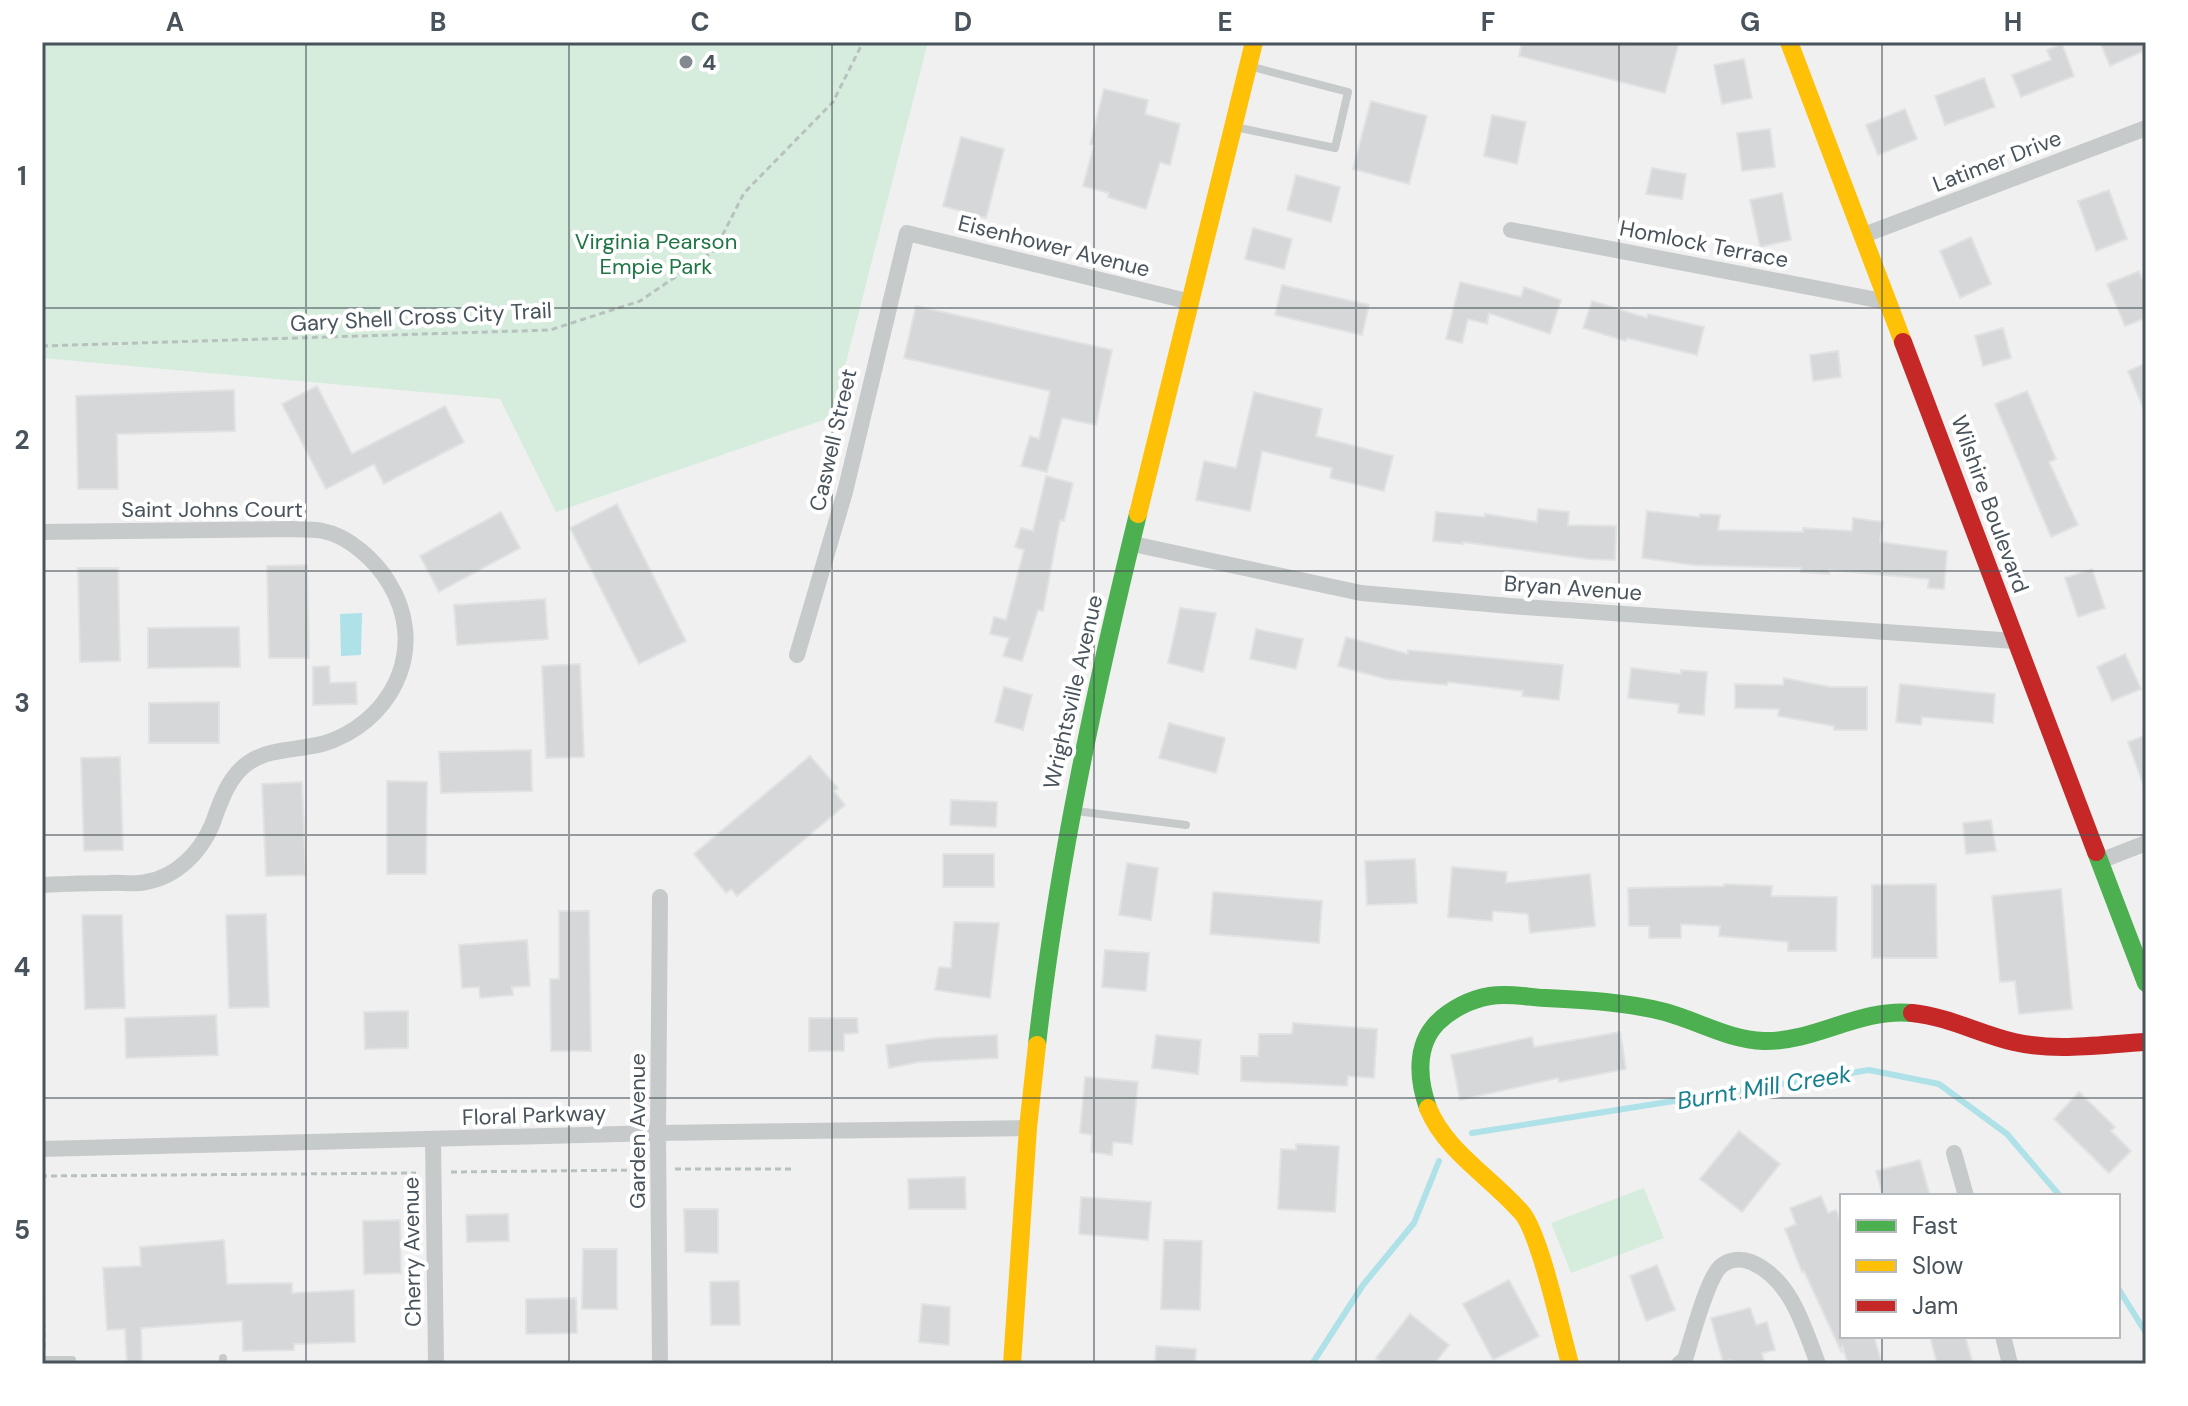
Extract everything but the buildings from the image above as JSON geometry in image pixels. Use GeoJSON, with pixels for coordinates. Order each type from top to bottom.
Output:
{"type":"FeatureCollection","features":[{"type":"Feature","properties":{"kind":"street","name":"Wrightsville Avenue"},"geometry":{"type":"LineString","coordinates":[[1012,1364],[1028,1128],[1042,1001],[1072,810],[1107,642],[1254,42]]}},
{"type":"Feature","properties":{"kind":"street","name":"Wilshire Boulevard"},"geometry":{"type":"LineString","coordinates":[[1789,42],[2146,983]]}},
{"type":"Feature","properties":{"kind":"street","name":"Latimer Drive"},"geometry":{"type":"LineString","coordinates":[[1864,235],[2146,128]]}},
{"type":"Feature","properties":{"kind":"street","name":"Homlock Terrace"},"geometry":{"type":"LineString","coordinates":[[1511,230],[1888,302]]}},
{"type":"Feature","properties":{"kind":"street","name":"Eisenhower Avenue"},"geometry":{"type":"LineString","coordinates":[[907,233],[1191,302]]}},
{"type":"Feature","properties":{"kind":"street","name":"Caswell Street"},"geometry":{"type":"LineString","coordinates":[[797,655],[845,492],[907,233]]}},
{"type":"Feature","properties":{"kind":"street","name":"Saint Johns Court"},"geometry":{"type":"LineString","coordinates":[[42,532],[293,529],[328,532],[361,551],[386,577],[398,601],[406,640],[398,680],[389,698],[376,713],[357,729],[335,740],[287,749],[249,763],[225,792],[210,830],[186,864],[147,882],[42,885]]}},
{"type":"Feature","properties":{"kind":"street","name":"Bryan Avenue"},"geometry":{"type":"LineString","coordinates":[[1133,544],[1361,593],[2015,641]]}},
{"type":"Feature","properties":{"kind":"street"},"geometry":{"type":"LineString","coordinates":[[2100,861],[2146,843]]}},
{"type":"Feature","properties":{"kind":"street","name":"Garden Avenue"},"geometry":{"type":"LineString","coordinates":[[660,897],[660,1364]]}},
{"type":"Feature","properties":{"kind":"street"},"geometry":{"type":"LineString","coordinates":[[1570,1364],[1537,1247],[1524,1215],[1442,1135],[1421,1088],[1423,1046],[1434,1025],[1450,1013],[1484,997],[1500,995],[1638,1006],[1724,1034],[1775,1041],[1858,1017],[1895,1012],[1943,1018],[2023,1043],[2080,1045],[2146,1042]]}},
{"type":"Feature","properties":{"kind":"street","name":"Floral Parkway"},"geometry":{"type":"LineString","coordinates":[[42,1149],[658,1133],[1028,1128]]}},
{"type":"Feature","properties":{"kind":"street","name":"Cherry Avenue"},"geometry":{"type":"LineString","coordinates":[[433,1140],[436,1364]]}},
{"type":"Feature","properties":{"kind":"street"},"geometry":{"type":"LineString","coordinates":[[1954,1153],[1965,1194]]}},
{"type":"Feature","properties":{"kind":"street"},"geometry":{"type":"LineString","coordinates":[[1679,1364],[1685,1359],[1712,1279],[1720,1267],[1736,1260],[1753,1263],[1779,1281],[1803,1323],[1818,1364]]}},
{"type":"Feature","properties":{"kind":"street"},"geometry":{"type":"LineString","coordinates":[[2004,1338],[2010,1364]]}},
{"type":"Feature","properties":{"kind":"lane"},"geometry":{"type":"LineString","coordinates":[[1233,127],[1335,148],[1348,92],[1248,66]]}},
{"type":"Feature","properties":{"kind":"lane"},"geometry":{"type":"LineString","coordinates":[[1072,810],[1186,825]]}},
{"type":"Feature","properties":{"kind":"lane"},"geometry":{"type":"LineString","coordinates":[[43,1360],[72,1360],[72,1364]]}},
{"type":"Feature","properties":{"kind":"path","name":"Gary Shell Cross City Trail"},"geometry":{"type":"LineString","coordinates":[[42,346],[550,330],[640,301],[715,250],[744,193],[833,102],[863,42]]}},
{"type":"Feature","properties":{"kind":"path"},"geometry":{"type":"LineString","coordinates":[[43,1360],[43,1176],[791,1169]]}},
{"type":"Feature","properties":{"kind":"green space","name":"Virginia Pearson Empie Park"},"geometry":{"type":"Polygon","coordinates":[[[42,42],[928,42],[832,417],[556,512],[500,399],[42,358],[42,42]]]}},
{"type":"Feature","properties":{"kind":"green space"},"geometry":{"type":"Polygon","coordinates":[[[1644,1188],[1664,1238],[1571,1273],[1551,1223],[1644,1188]]]}},
{"type":"Feature","properties":{"kind":"water"},"geometry":{"type":"Polygon","coordinates":[[[362,613],[361,655],[341,656],[340,614],[362,613]]]}},
{"type":"Feature","properties":{"kind":"waterway","name":"Burnt Mill Creek"},"geometry":{"type":"LineString","coordinates":[[1472,1133],[1869,1070],[1939,1084],[2007,1134],[2058,1194]]}},
{"type":"Feature","properties":{"kind":"waterway","name":"Burnt Mill Creek"},"geometry":{"type":"LineString","coordinates":[[1312,1364],[1363,1285],[1414,1223],[1439,1161]]}},
{"type":"Feature","properties":{"kind":"waterway","name":"Burnt Mill Creek"},"geometry":{"type":"LineString","coordinates":[[2120,1291],[2146,1333]]}},
{"type":"Feature","properties":{"kind":"traffic: fast"},"geometry":{"type":"LineString","coordinates":[[1037,1045],[1066,844],[1138,514]]}},
{"type":"Feature","properties":{"kind":"traffic: fast"},"geometry":{"type":"LineString","coordinates":[[2096,852],[2146,983]]}},
{"type":"Feature","properties":{"kind":"traffic: fast"},"geometry":{"type":"LineString","coordinates":[[1428,1108],[1420,1064],[1430,1032],[1455,1009],[1490,996],[1635,1006],[1665,1012],[1726,1034],[1764,1041],[1802,1036],[1874,1015],[1912,1013]]}},
{"type":"Feature","properties":{"kind":"traffic: slow"},"geometry":{"type":"LineString","coordinates":[[1138,514],[1254,42]]}},
{"type":"Feature","properties":{"kind":"traffic: slow"},"geometry":{"type":"LineString","coordinates":[[1789,42],[1903,342]]}},
{"type":"Feature","properties":{"kind":"traffic: slow"},"geometry":{"type":"LineString","coordinates":[[1012,1364],[1028,1128],[1037,1045]]}},
{"type":"Feature","properties":{"kind":"traffic: slow"},"geometry":{"type":"LineString","coordinates":[[1428,1108],[1457,1151],[1510,1200],[1529,1224],[1543,1262],[1570,1364]]}},
{"type":"Feature","properties":{"kind":"traffic: jam"},"geometry":{"type":"LineString","coordinates":[[1903,342],[2096,852]]}},
{"type":"Feature","properties":{"kind":"traffic: jam"},"geometry":{"type":"LineString","coordinates":[[1912,1013],[2030,1045],[2146,1042]]}},
{"type":"Feature","properties":{"kind":"place","name":"4"},"geometry":{"type":"Point","coordinates":[686,62]}}]}
